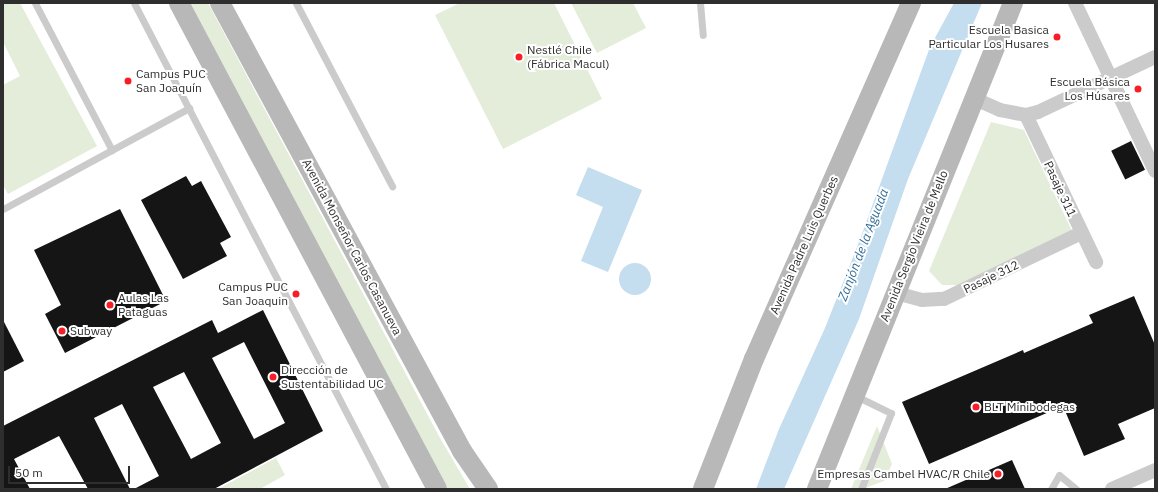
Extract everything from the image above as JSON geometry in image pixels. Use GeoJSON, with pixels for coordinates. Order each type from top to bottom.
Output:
{"type":"FeatureCollection","features":[{"type":"Feature","properties":{"kind":"main road"},"geometry":{"type":"LineString","coordinates":[[179,3],[437,489]]}},
{"type":"Feature","properties":{"kind":"main road","name":"Avenida Monseñor Carlos Casanueva"},"geometry":{"type":"LineString","coordinates":[[220,3],[462,451],[488,489]]}},
{"type":"Feature","properties":{"kind":"main road","name":"Avenida Padre Luis Querbes"},"geometry":{"type":"LineString","coordinates":[[703,489],[754,359],[911,3]]}},
{"type":"Feature","properties":{"kind":"main road","name":"Avenida Sergio Vieira de Mello"},"geometry":{"type":"LineString","coordinates":[[817,489],[1012,3]]}},
{"type":"Feature","properties":{"kind":"street"},"geometry":{"type":"LineString","coordinates":[[1075,3],[1155,171]]}},
{"type":"Feature","properties":{"kind":"street"},"geometry":{"type":"LineString","coordinates":[[973,98],[1000,110],[1026,115],[1038,112],[1112,79],[1155,57]]}},
{"type":"Feature","properties":{"kind":"street","name":"Pasaje 311"},"geometry":{"type":"LineString","coordinates":[[1026,115],[1096,262]]}},
{"type":"Feature","properties":{"kind":"street","name":"Pasaje 312"},"geometry":{"type":"LineString","coordinates":[[896,293],[922,300],[944,299],[1081,232]]}},
{"type":"Feature","properties":{"kind":"street"},"geometry":{"type":"LineString","coordinates":[[1112,489],[1154,472]]}},
{"type":"Feature","properties":{"kind":"lane"},"geometry":{"type":"LineString","coordinates":[[35,3],[112,150]]}},
{"type":"Feature","properties":{"kind":"lane"},"geometry":{"type":"LineString","coordinates":[[134,3],[386,489]]}},
{"type":"Feature","properties":{"kind":"lane"},"geometry":{"type":"LineString","coordinates":[[296,3],[392,186]]}},
{"type":"Feature","properties":{"kind":"lane"},"geometry":{"type":"LineString","coordinates":[[700,3],[703,35]]}},
{"type":"Feature","properties":{"kind":"lane"},"geometry":{"type":"LineString","coordinates":[[3,209],[189,108]]}},
{"type":"Feature","properties":{"kind":"lane"},"geometry":{"type":"LineString","coordinates":[[854,395],[891,412],[861,489]]}},
{"type":"Feature","properties":{"kind":"lane"},"geometry":{"type":"LineString","coordinates":[[1051,489],[1059,475],[1076,489]]}},
{"type":"Feature","properties":{"kind":"green space"},"geometry":{"type":"Polygon","coordinates":[[[3,3],[20,3],[97,146],[8,194],[3,185],[3,85],[20,76],[3,42],[3,3]]]}},
{"type":"Feature","properties":{"kind":"green space"},"geometry":{"type":"Polygon","coordinates":[[[186,3],[208,3],[440,438],[470,489],[445,489],[186,3]]]}},
{"type":"Feature","properties":{"kind":"green space","name":"Nestlé Chile (Fábrica Macul)"},"geometry":{"type":"Polygon","coordinates":[[[460,3],[554,3],[602,99],[503,149],[435,15],[460,3]]]}},
{"type":"Feature","properties":{"kind":"green space","name":"Nestlé Chile (Fábrica Macul)"},"geometry":{"type":"Polygon","coordinates":[[[571,3],[633,3],[646,28],[597,53],[571,3]]]}},
{"type":"Feature","properties":{"kind":"green space"},"geometry":{"type":"Polygon","coordinates":[[[991,122],[1024,130],[1072,231],[959,285],[942,285],[929,271],[991,122]]]}},
{"type":"Feature","properties":{"kind":"green space"},"geometry":{"type":"Polygon","coordinates":[[[877,426],[892,464],[884,481],[863,489],[851,489],[877,426]]]}},
{"type":"Feature","properties":{"kind":"green space"},"geometry":{"type":"Polygon","coordinates":[[[276,458],[285,475],[260,489],[218,489],[276,458]]]}},
{"type":"Feature","properties":{"kind":"water","name":"Zanjón de la Aguada"},"geometry":{"type":"Polygon","coordinates":[[[954,3],[982,3],[908,179],[859,319],[784,489],[756,489],[779,429],[825,328],[859,242],[930,47],[954,3]]]}},
{"type":"Feature","properties":{"kind":"water"},"geometry":{"type":"Polygon","coordinates":[[[588,167],[642,190],[608,272],[581,261],[603,207],[576,195],[588,167]]]}},
{"type":"Feature","properties":{"kind":"water"},"geometry":{"type":"Polygon","coordinates":[[[632,263],[638,263],[647,267],[651,279],[647,291],[638,295],[632,295],[623,291],[619,282],[619,276],[623,267],[632,263]]]}},
{"type":"Feature","properties":{"kind":"building"},"geometry":{"type":"Polygon","coordinates":[[[1131,141],[1145,170],[1125,179],[1111,151],[1131,141]]]}},
{"type":"Feature","properties":{"kind":"building"},"geometry":{"type":"Polygon","coordinates":[[[186,176],[192,186],[201,181],[231,237],[220,243],[227,256],[183,279],[141,200],[186,176]]]}},
{"type":"Feature","properties":{"kind":"building"},"geometry":{"type":"Polygon","coordinates":[[[120,209],[166,301],[65,353],[45,314],[61,305],[34,250],[120,209]]]}},
{"type":"Feature","properties":{"kind":"building"},"geometry":{"type":"Polygon","coordinates":[[[1134,296],[1155,345],[1155,408],[1118,424],[1125,439],[1084,456],[1063,406],[929,464],[902,402],[1023,350],[1024,353],[1093,323],[1089,315],[1134,296]]]}},
{"type":"Feature","properties":{"kind":"building"},"geometry":{"type":"Polygon","coordinates":[[[263,310],[323,431],[214,489],[134,489],[159,476],[122,404],[94,418],[130,489],[88,489],[59,436],[14,459],[30,489],[3,489],[3,426],[212,320],[218,333],[263,310]],[[244,342],[212,358],[254,439],[285,423],[244,342]],[[184,372],[153,387],[191,459],[221,443],[184,372]]]}},
{"type":"Feature","properties":{"kind":"building"},"geometry":{"type":"Polygon","coordinates":[[[3,320],[24,361],[3,372],[3,320]]]}},
{"type":"Feature","properties":{"kind":"building","name":"Empresas Cambel HVAC/R Chile"},"geometry":{"type":"Polygon","coordinates":[[[1012,460],[1025,489],[945,489],[1012,460]]]}},
{"type":"Feature","properties":{"kind":"place","name":"Escuela Basica Particular Los Husares"},"geometry":{"type":"Point","coordinates":[1057,37]}},
{"type":"Feature","properties":{"kind":"place","name":"Nestlé Chile (Fábrica Macul)"},"geometry":{"type":"Point","coordinates":[519,57]}},
{"type":"Feature","properties":{"kind":"place","name":"Campus PUC San Joaquín"},"geometry":{"type":"Point","coordinates":[128,81]}},
{"type":"Feature","properties":{"kind":"place","name":"Escuela Básica Los Húsares"},"geometry":{"type":"Point","coordinates":[1138,89]}},
{"type":"Feature","properties":{"kind":"place","name":"Campus PUC San Joaquin"},"geometry":{"type":"Point","coordinates":[296,294]}},
{"type":"Feature","properties":{"kind":"place","name":"Aulas Las Pataguas"},"geometry":{"type":"Point","coordinates":[110,305]}},
{"type":"Feature","properties":{"kind":"place","name":"Subway"},"geometry":{"type":"Point","coordinates":[62,331]}},
{"type":"Feature","properties":{"kind":"place","name":"Dirección de Sustentabilidad UC"},"geometry":{"type":"Point","coordinates":[273,377]}},
{"type":"Feature","properties":{"kind":"place","name":"BLT Minibodegas"},"geometry":{"type":"Point","coordinates":[976,407]}},
{"type":"Feature","properties":{"kind":"place","name":"Empresas Cambel HVAC/R Chile"},"geometry":{"type":"Point","coordinates":[998,474]}}]}
